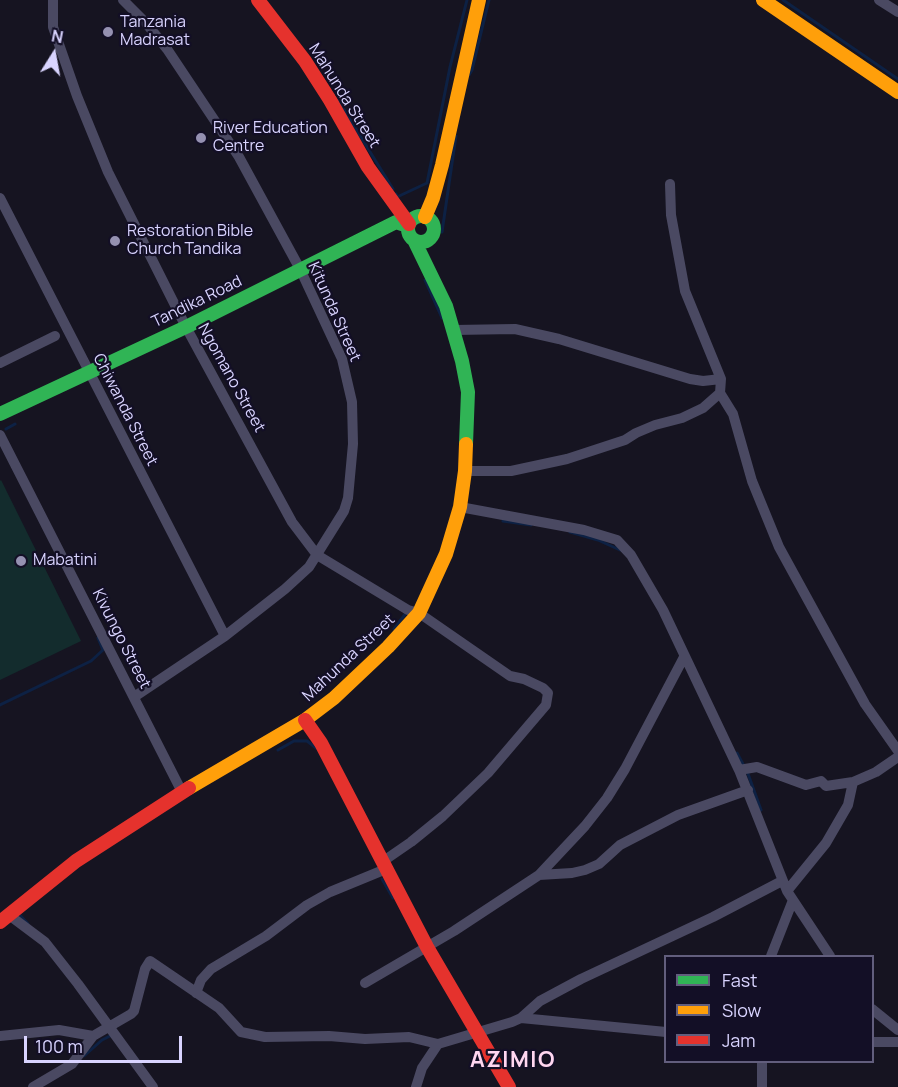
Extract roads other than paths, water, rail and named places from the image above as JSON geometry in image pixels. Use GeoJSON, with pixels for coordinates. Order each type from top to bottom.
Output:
{"type":"FeatureCollection","features":[{"type":"Feature","properties":{"kind":"street","name":"Ngomano Street"},"geometry":{"type":"LineString","coordinates":[[53,0],[53,27],[77,96],[108,172],[186,327],[292,522],[317,555],[408,610],[419,614],[510,676],[521,677],[548,693],[546,705],[488,773],[443,816],[384,866]]}},
{"type":"Feature","properties":{"kind":"street","name":"Kitunda Street"},"geometry":{"type":"LineString","coordinates":[[123,0],[146,23],[167,50],[239,157],[300,269],[342,359],[352,402],[353,444],[348,498],[344,511],[309,567],[225,636],[134,697]]}},
{"type":"Feature","properties":{"kind":"street","name":"Mahunda Street"},"geometry":{"type":"LineString","coordinates":[[258,0],[317,80],[368,167],[409,225]]}},
{"type":"Feature","properties":{"kind":"street"},"geometry":{"type":"LineString","coordinates":[[425,217],[434,198],[480,0]]}},
{"type":"Feature","properties":{"kind":"street"},"geometry":{"type":"LineString","coordinates":[[763,0],[898,92]]}},
{"type":"Feature","properties":{"kind":"street"},"geometry":{"type":"LineString","coordinates":[[879,0],[898,12]]}},
{"type":"Feature","properties":{"kind":"street"},"geometry":{"type":"LineString","coordinates":[[670,184],[672,215],[686,291],[721,379],[720,393],[733,414],[752,481],[779,547],[865,704],[898,751]]}},
{"type":"Feature","properties":{"kind":"street","name":"Chiwanda Street"},"geometry":{"type":"LineString","coordinates":[[0,198],[225,636]]}},
{"type":"Feature","properties":{"kind":"street"},"geometry":{"type":"LineString","coordinates":[[425,217],[415,218],[409,225],[408,231],[414,240],[424,241],[432,234]]}},
{"type":"Feature","properties":{"kind":"street"},"geometry":{"type":"LineString","coordinates":[[425,217],[432,224],[430,270]]}},
{"type":"Feature","properties":{"kind":"street","name":"Tandika Road"},"geometry":{"type":"LineString","coordinates":[[0,414],[186,327],[396,222],[409,225]]}},
{"type":"Feature","properties":{"kind":"street","name":"Mahunda Street"},"geometry":{"type":"LineString","coordinates":[[5,918],[76,861],[182,792],[305,720],[342,691],[419,614],[446,554],[460,507],[465,471],[468,392],[454,330],[430,270],[414,240]]}},
{"type":"Feature","properties":{"kind":"street"},"geometry":{"type":"LineString","coordinates":[[454,330],[515,328],[690,379],[704,381],[721,379]]}},
{"type":"Feature","properties":{"kind":"street"},"geometry":{"type":"LineString","coordinates":[[0,363],[55,336]]}},
{"type":"Feature","properties":{"kind":"street"},"geometry":{"type":"LineString","coordinates":[[465,471],[511,471],[567,459],[625,440],[655,425],[682,418],[703,408],[720,393]]}},
{"type":"Feature","properties":{"kind":"street","name":"Kivungo Street"},"geometry":{"type":"LineString","coordinates":[[0,435],[182,792]]}},
{"type":"Feature","properties":{"kind":"street"},"geometry":{"type":"LineString","coordinates":[[460,507],[584,530],[617,540],[631,555],[663,610],[740,770],[787,891],[829,955]]}},
{"type":"Feature","properties":{"kind":"street"},"geometry":{"type":"LineString","coordinates":[[365,983],[427,947],[539,875],[585,826],[607,798],[625,769],[684,657]]}},
{"type":"Feature","properties":{"kind":"street"},"geometry":{"type":"LineString","coordinates":[[305,720],[321,743],[427,947],[509,1087]]}},
{"type":"Feature","properties":{"kind":"street"},"geometry":{"type":"LineString","coordinates":[[740,770],[758,767],[806,785],[821,781],[826,786],[853,782],[876,772],[898,757]]}},
{"type":"Feature","properties":{"kind":"street"},"geometry":{"type":"LineString","coordinates":[[771,955],[787,891],[826,843],[848,805],[853,782]]}},
{"type":"Feature","properties":{"kind":"street"},"geometry":{"type":"LineString","coordinates":[[539,875],[585,870],[599,864],[620,846],[678,814],[748,790]]}},
{"type":"Feature","properties":{"kind":"street"},"geometry":{"type":"LineString","coordinates":[[196,993],[201,980],[211,969],[266,936],[307,905],[384,866]]}},
{"type":"Feature","properties":{"kind":"street"},"geometry":{"type":"LineString","coordinates":[[33,1087],[72,1064],[93,1036],[134,1011],[145,969],[150,962],[219,1008],[241,1032],[254,1035],[365,1040],[409,1037],[438,1044],[521,1018],[540,1001],[581,979],[712,917],[787,891]]}},
{"type":"Feature","properties":{"kind":"street"},"geometry":{"type":"LineString","coordinates":[[5,918],[45,942],[153,1087]]}},
{"type":"Feature","properties":{"kind":"street"},"geometry":{"type":"LineString","coordinates":[[874,1010],[898,1030]]}},
{"type":"Feature","properties":{"kind":"street"},"geometry":{"type":"LineString","coordinates":[[521,1018],[664,1032]]}},
{"type":"Feature","properties":{"kind":"street"},"geometry":{"type":"LineString","coordinates":[[0,1036],[59,1030],[93,1036]]}},
{"type":"Feature","properties":{"kind":"street"},"geometry":{"type":"LineString","coordinates":[[874,1042],[898,1041]]}},
{"type":"Feature","properties":{"kind":"street"},"geometry":{"type":"LineString","coordinates":[[416,1087],[422,1068],[438,1044]]}},
{"type":"Feature","properties":{"kind":"street"},"geometry":{"type":"LineString","coordinates":[[762,1063],[762,1087]]}},
{"type":"Feature","properties":{"kind":"waterway"},"geometry":{"type":"LineString","coordinates":[[396,194],[397,197],[427,183],[450,67],[467,0]]}},
{"type":"Feature","properties":{"kind":"waterway"},"geometry":{"type":"LineString","coordinates":[[469,75],[489,0]]}},
{"type":"Feature","properties":{"kind":"waterway"},"geometry":{"type":"LineString","coordinates":[[783,0],[898,79]]}},
{"type":"Feature","properties":{"kind":"waterway"},"geometry":{"type":"LineString","coordinates":[[338,100],[393,189]]}},
{"type":"Feature","properties":{"kind":"waterway"},"geometry":{"type":"LineString","coordinates":[[442,232],[456,136]]}},
{"type":"Feature","properties":{"kind":"waterway"},"geometry":{"type":"LineString","coordinates":[[425,280],[442,318]]}},
{"type":"Feature","properties":{"kind":"waterway"},"geometry":{"type":"LineString","coordinates":[[6,429],[15,424]]}},
{"type":"Feature","properties":{"kind":"waterway"},"geometry":{"type":"LineString","coordinates":[[503,521],[531,525]]}},
{"type":"Feature","properties":{"kind":"waterway"},"geometry":{"type":"LineString","coordinates":[[570,532],[598,540],[620,550]]}},
{"type":"Feature","properties":{"kind":"waterway"},"geometry":{"type":"LineString","coordinates":[[394,629],[406,613]]}},
{"type":"Feature","properties":{"kind":"waterway"},"geometry":{"type":"LineString","coordinates":[[0,705],[91,661],[103,650],[98,638]]}},
{"type":"Feature","properties":{"kind":"waterway"},"geometry":{"type":"LineString","coordinates":[[278,750],[294,741],[307,741],[316,748]]}},
{"type":"Feature","properties":{"kind":"waterway"},"geometry":{"type":"LineString","coordinates":[[737,753],[744,766]]}},
{"type":"Feature","properties":{"kind":"waterway"},"geometry":{"type":"LineString","coordinates":[[747,771],[761,810]]}},
{"type":"Feature","properties":{"kind":"waterway"},"geometry":{"type":"LineString","coordinates":[[382,879],[393,898]]}},
{"type":"Feature","properties":{"kind":"waterway"},"geometry":{"type":"LineString","coordinates":[[18,913],[28,924]]}},
{"type":"Feature","properties":{"kind":"waterway"},"geometry":{"type":"LineString","coordinates":[[84,1056],[102,1040],[112,1035]]}},
{"type":"Feature","properties":{"kind":"place","name":"Tanzania Madrasat"},"geometry":{"type":"Point","coordinates":[108,32]}},
{"type":"Feature","properties":{"kind":"place","name":"River Education Centre"},"geometry":{"type":"Point","coordinates":[201,138]}},
{"type":"Feature","properties":{"kind":"place","name":"Restoration Bible Church Tandika"},"geometry":{"type":"Point","coordinates":[115,241]}},
{"type":"Feature","properties":{"kind":"place","name":"Mabatini"},"geometry":{"type":"Point","coordinates":[21,561]}},
{"type":"Feature","properties":{"kind":"district","name":"AZIMIO"},"geometry":{"type":"Point","coordinates":[513,1061]}}]}
